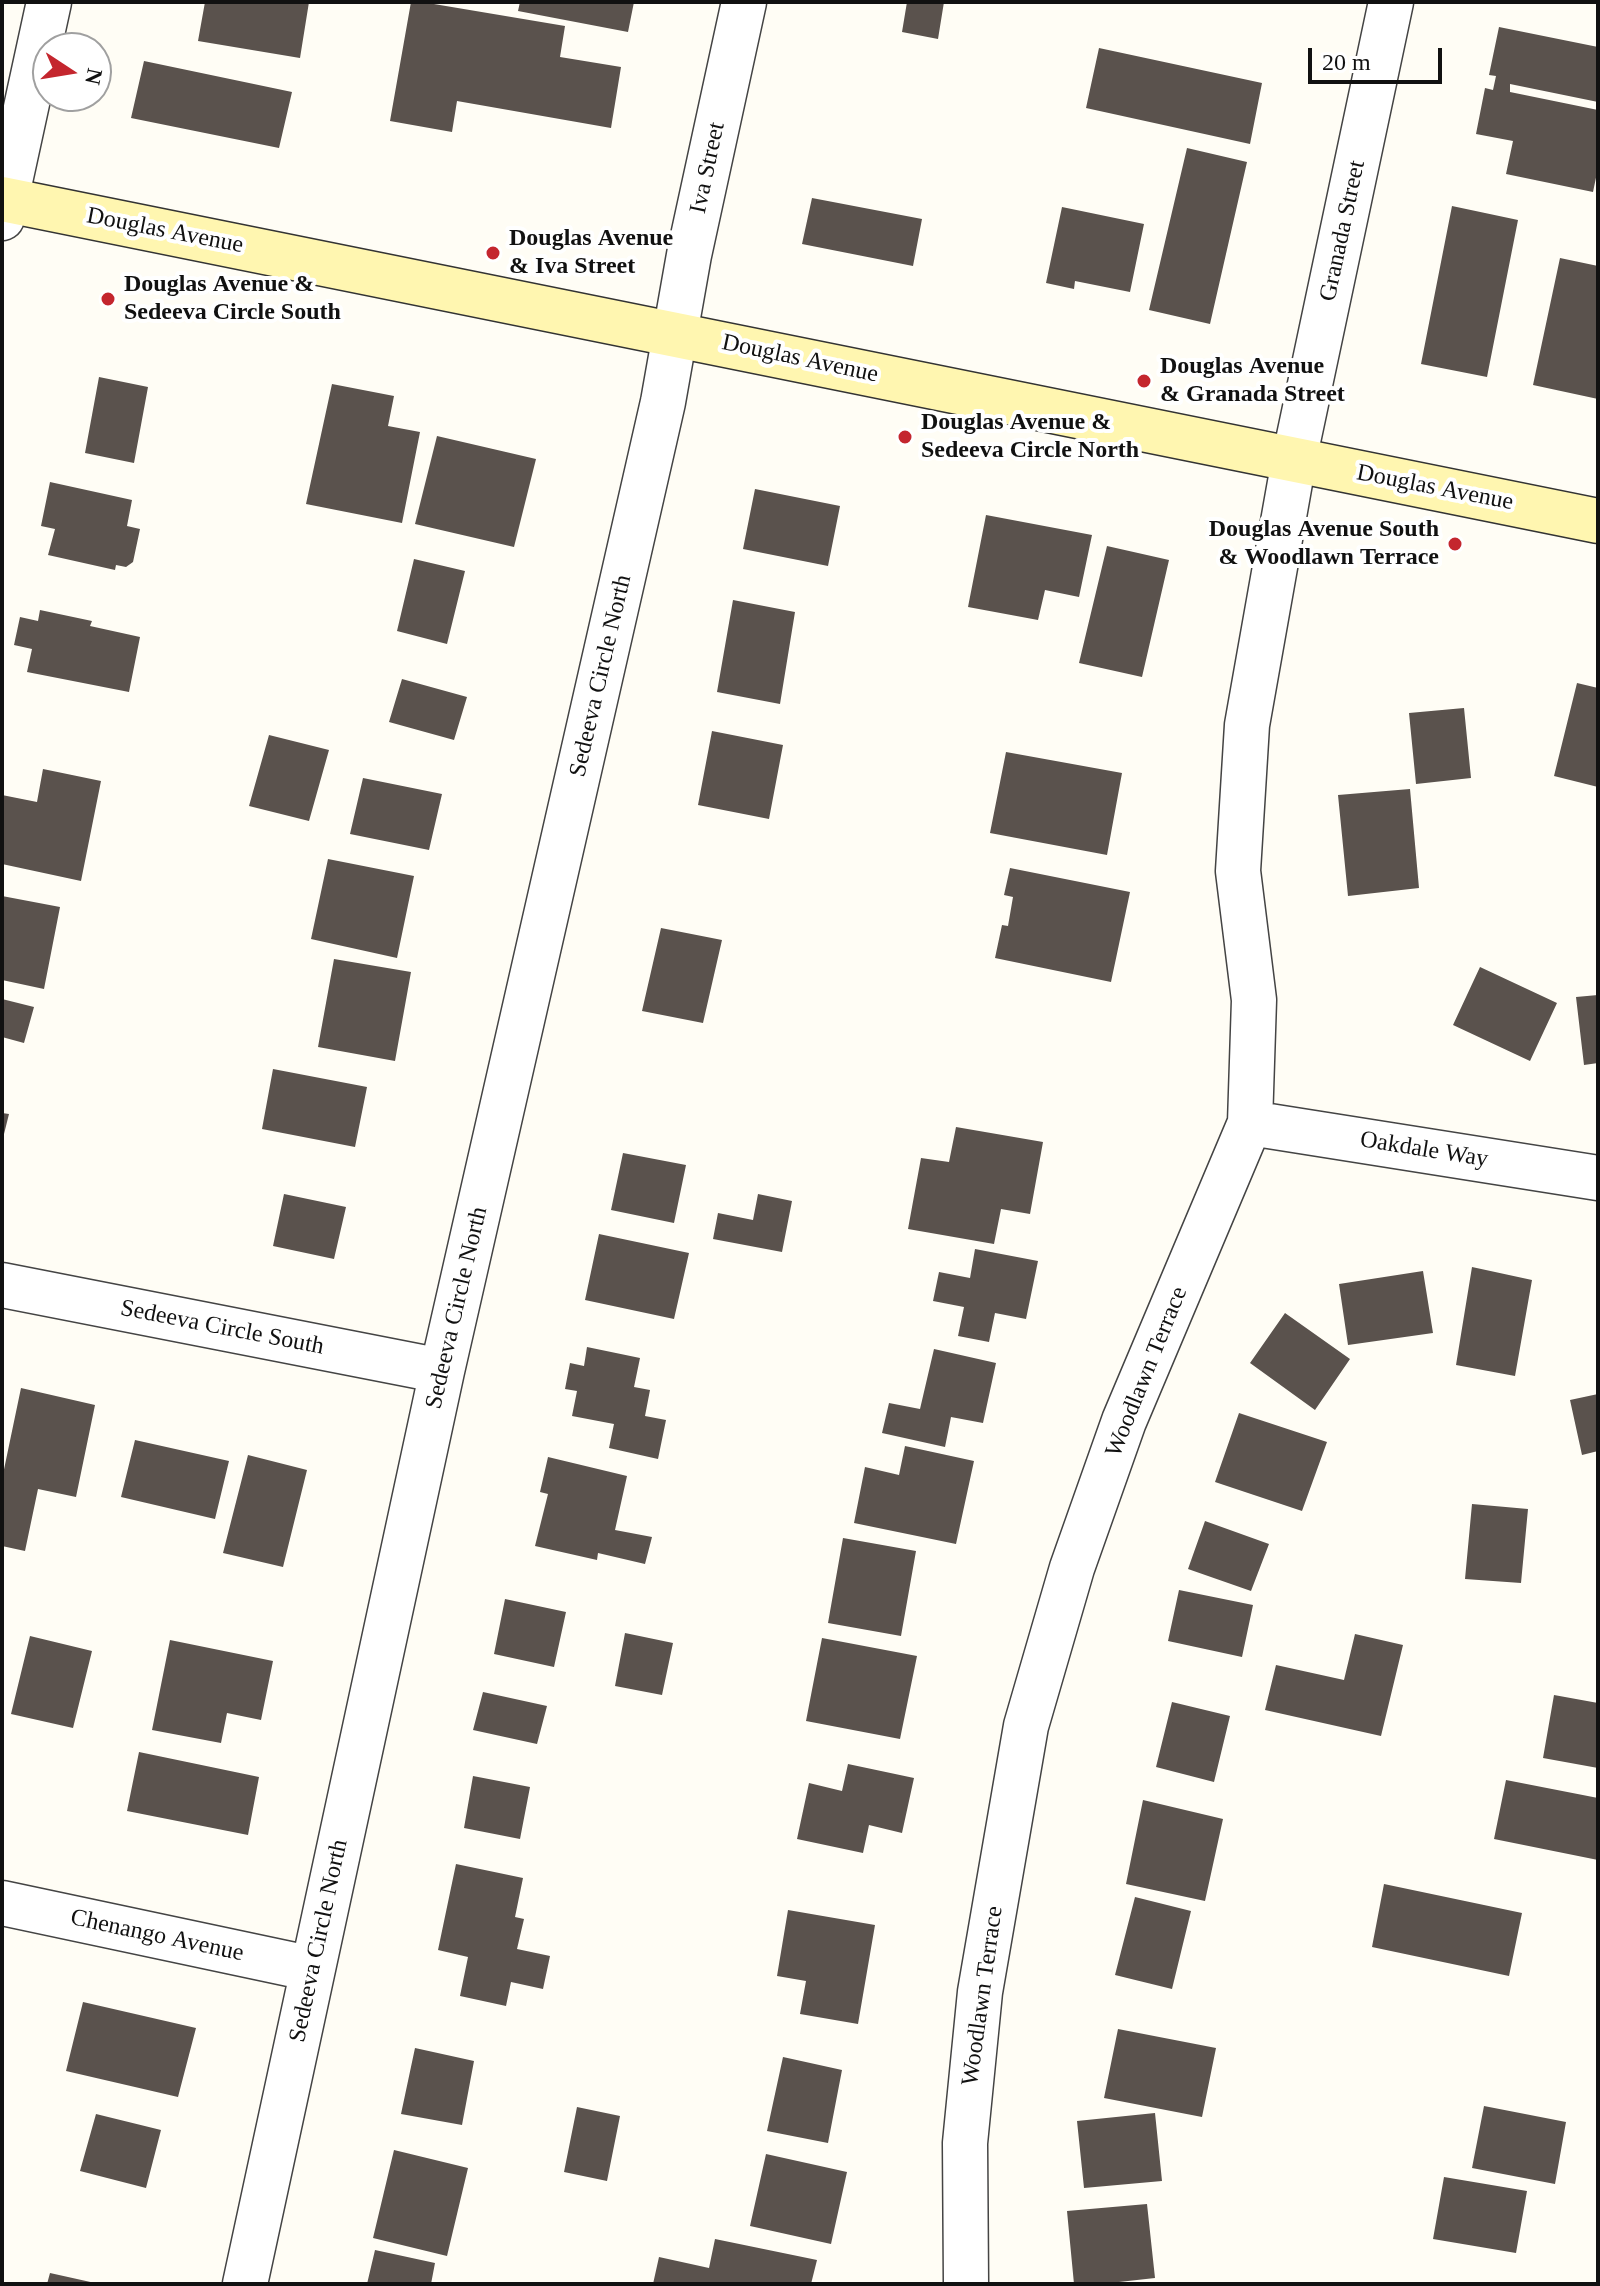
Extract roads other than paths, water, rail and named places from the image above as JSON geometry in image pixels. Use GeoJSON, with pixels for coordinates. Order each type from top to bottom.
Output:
{"type":"FeatureCollection","features":[{"type":"Feature","properties":{"kind":"street"},"geometry":{"type":"LineString","coordinates":[[3,205],[49,2]]}},
{"type":"Feature","properties":{"kind":"street","name":"Iva Street"},"geometry":{"type":"LineString","coordinates":[[676,334],[689,255],[744,2]]}},
{"type":"Feature","properties":{"kind":"street","name":"Granada Street"},"geometry":{"type":"LineString","coordinates":[[1294,460],[1391,2]]}},
{"type":"Feature","properties":{"kind":"street","name":"Douglas Avenue"},"geometry":{"type":"LineString","coordinates":[[3,205],[676,334],[1598,521]]}},
{"type":"Feature","properties":{"kind":"street","name":"Sedeeva Circle North"},"geometry":{"type":"LineString","coordinates":[[245,2284],[442,1371],[660,418],[676,334]]}},
{"type":"Feature","properties":{"kind":"street","name":"Woodlawn Terrace"},"geometry":{"type":"LineString","coordinates":[[966,2284],[965,2143],[980,1992],[1026,1726],[1072,1568],[1124,1421],[1250,1123],[1254,1000],[1238,871],[1246,740],[1294,460]]}},
{"type":"Feature","properties":{"kind":"street","name":"Oakdale Way"},"geometry":{"type":"LineString","coordinates":[[1250,1123],[1598,1178]]}},
{"type":"Feature","properties":{"kind":"street","name":"Sedeeva Circle South"},"geometry":{"type":"LineString","coordinates":[[2,1285],[442,1371]]}},
{"type":"Feature","properties":{"kind":"street","name":"Chenango Avenue"},"geometry":{"type":"LineString","coordinates":[[2,1903],[313,1969]]}},
{"type":"Feature","properties":{"kind":"place","name":"Douglas Avenue & Iva Street"},"geometry":{"type":"Point","coordinates":[493,253]}},
{"type":"Feature","properties":{"kind":"place","name":"Douglas Avenue & Sedeeva Circle South"},"geometry":{"type":"Point","coordinates":[108,299]}},
{"type":"Feature","properties":{"kind":"place","name":"Douglas Avenue & Granada Street"},"geometry":{"type":"Point","coordinates":[1144,381]}},
{"type":"Feature","properties":{"kind":"place","name":"Douglas Avenue & Sedeeva Circle North"},"geometry":{"type":"Point","coordinates":[905,437]}},
{"type":"Feature","properties":{"kind":"place","name":"Douglas Avenue South & Woodlawn Terrace"},"geometry":{"type":"Point","coordinates":[1455,544]}}]}
